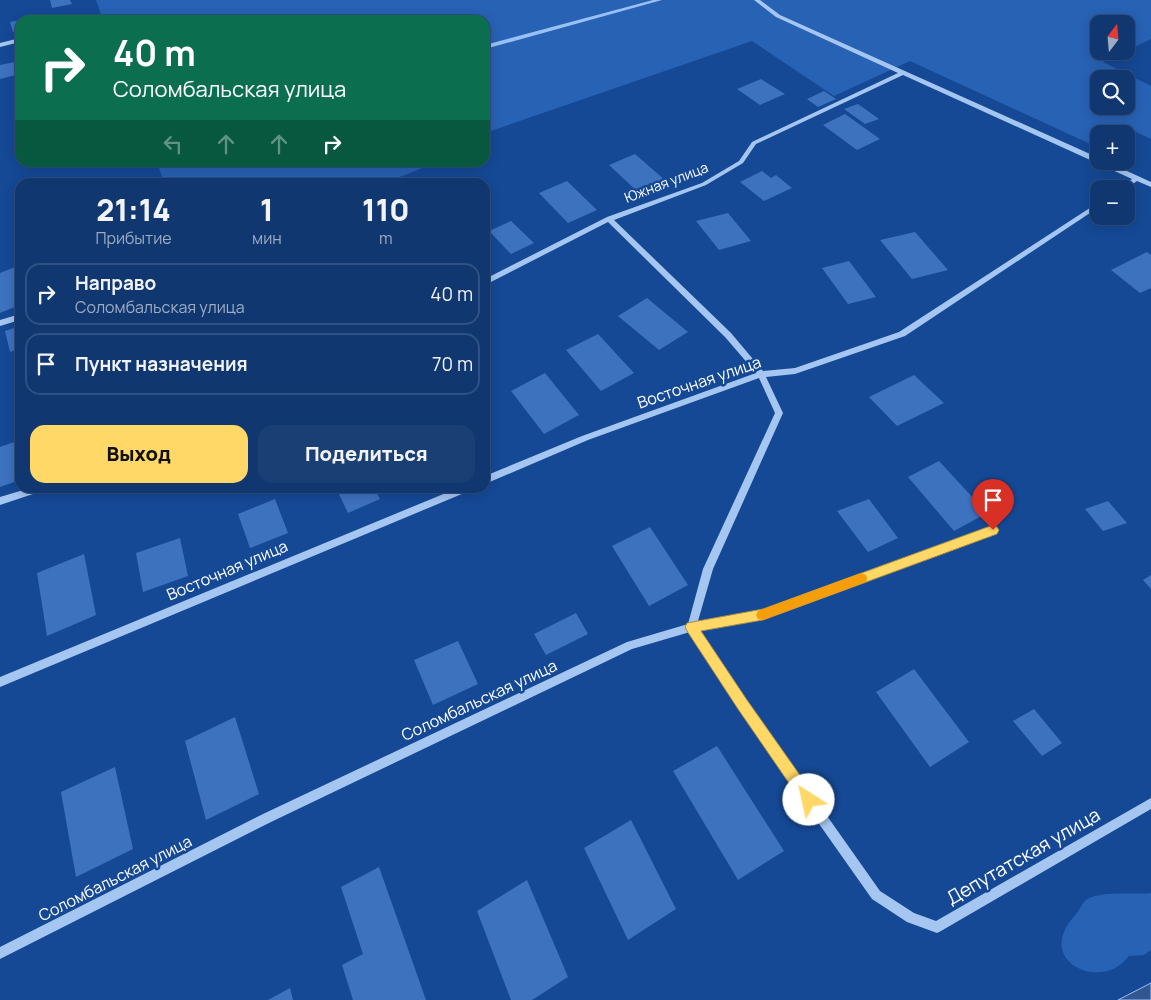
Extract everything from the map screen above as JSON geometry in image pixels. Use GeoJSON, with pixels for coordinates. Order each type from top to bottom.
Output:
{"type":"FeatureCollection","features":[{"type":"Feature","properties":{"kind":"street"},"geometry":{"type":"LineString","coordinates":[[757,0],[778,16],[1090,157]]}},
{"type":"Feature","properties":{"kind":"street"},"geometry":{"type":"LineString","coordinates":[[0,44],[15,41]]}},
{"type":"Feature","properties":{"kind":"street","name":"Южная улица"},"geometry":{"type":"LineString","coordinates":[[490,279],[609,219],[704,184],[741,162],[754,143],[904,72]]}},
{"type":"Feature","properties":{"kind":"street"},"geometry":{"type":"LineString","coordinates":[[1119,170],[1151,184]]}},
{"type":"Feature","properties":{"kind":"street","name":"Восточная улица"},"geometry":{"type":"LineString","coordinates":[[490,478],[585,438],[761,374],[795,371],[902,334],[1090,210]]}},
{"type":"Feature","properties":{"kind":"street"},"geometry":{"type":"LineString","coordinates":[[609,219],[728,335],[761,374],[779,413],[708,569],[692,627]]}},
{"type":"Feature","properties":{"kind":"street"},"geometry":{"type":"LineString","coordinates":[[0,323],[15,318]]}},
{"type":"Feature","properties":{"kind":"street"},"geometry":{"type":"LineString","coordinates":[[0,501],[24,493]]}},
{"type":"Feature","properties":{"kind":"street","name":"Восточная улица"},"geometry":{"type":"LineString","coordinates":[[0,682],[454,493]]}},
{"type":"Feature","properties":{"kind":"street","name":"Соломбальская улица"},"geometry":{"type":"LineString","coordinates":[[0,953],[267,818],[630,645],[692,627],[763,615],[993,530]]}},
{"type":"Feature","properties":{"kind":"street","name":"Депутатская улица"},"geometry":{"type":"LineString","coordinates":[[692,627],[742,705],[876,895],[911,918],[937,927],[1151,803]]}},
{"type":"Feature","properties":{"kind":"shaded area"},"geometry":{"type":"Polygon","coordinates":[[[96,0],[1151,0],[1151,39],[1135,47],[1135,15],[1090,15],[1090,60],[1107,60],[1103,62],[1119,70],[1090,70],[1090,115],[1135,115],[1135,78],[1151,86],[1151,139],[1135,131],[1135,125],[1090,125],[1090,144],[910,61],[834,96],[752,41],[490,131],[490,15],[101,15],[96,0]]]}},
{"type":"Feature","properties":{"kind":"shaded area"},"geometry":{"type":"Polygon","coordinates":[[[159,167],[425,167],[397,178],[163,178],[159,167]]]}},
{"type":"Feature","properties":{"kind":"shaded area"},"geometry":{"type":"Polygon","coordinates":[[[1151,893],[1151,950],[1144,955],[1129,956],[1119,966],[1107,971],[1086,971],[1069,961],[1063,953],[1064,932],[1086,900],[1108,894],[1151,893]]]}},
{"type":"Feature","properties":{"kind":"shaded area"},"geometry":{"type":"Polygon","coordinates":[[[1151,983],[1151,1000],[1118,1000],[1151,983]]]}},
{"type":"Feature","properties":{"kind":"building"},"geometry":{"type":"Polygon","coordinates":[[[50,0],[70,0],[72,4],[52,8],[50,0]]]}},
{"type":"Feature","properties":{"kind":"building"},"geometry":{"type":"Polygon","coordinates":[[[15,21],[15,31],[13,32],[10,22],[15,21]]]}},
{"type":"Feature","properties":{"kind":"building"},"geometry":{"type":"Polygon","coordinates":[[[15,62],[15,75],[0,79],[0,65],[15,62]]]}},
{"type":"Feature","properties":{"kind":"building"},"geometry":{"type":"Polygon","coordinates":[[[761,79],[785,94],[760,105],[737,89],[761,79]]]}},
{"type":"Feature","properties":{"kind":"building"},"geometry":{"type":"Polygon","coordinates":[[[824,91],[836,99],[818,107],[807,99],[824,91]]]}},
{"type":"Feature","properties":{"kind":"building"},"geometry":{"type":"Polygon","coordinates":[[[858,104],[879,119],[865,124],[844,109],[858,104]]]}},
{"type":"Feature","properties":{"kind":"building"},"geometry":{"type":"Polygon","coordinates":[[[845,114],[880,139],[857,150],[823,125],[845,114]]]}},
{"type":"Feature","properties":{"kind":"building"},"geometry":{"type":"Polygon","coordinates":[[[635,154],[666,181],[639,193],[609,165],[635,154]]]}},
{"type":"Feature","properties":{"kind":"building"},"geometry":{"type":"Polygon","coordinates":[[[762,171],[771,178],[776,175],[792,188],[764,201],[740,182],[762,171]]]}},
{"type":"Feature","properties":{"kind":"building"},"geometry":{"type":"Polygon","coordinates":[[[567,181],[597,210],[568,223],[539,193],[567,181]]]}},
{"type":"Feature","properties":{"kind":"building"},"geometry":{"type":"Polygon","coordinates":[[[728,213],[751,241],[719,250],[696,221],[728,213]]]}},
{"type":"Feature","properties":{"kind":"building"},"geometry":{"type":"Polygon","coordinates":[[[511,221],[534,243],[511,254],[490,231],[511,221]]]}},
{"type":"Feature","properties":{"kind":"building"},"geometry":{"type":"Polygon","coordinates":[[[915,232],[948,270],[912,279],[880,240],[915,232]]]}},
{"type":"Feature","properties":{"kind":"building"},"geometry":{"type":"Polygon","coordinates":[[[1147,252],[1151,255],[1151,288],[1140,293],[1111,270],[1147,252]]]}},
{"type":"Feature","properties":{"kind":"building"},"geometry":{"type":"Polygon","coordinates":[[[849,261],[876,297],[848,304],[822,268],[849,261]]]}},
{"type":"Feature","properties":{"kind":"building"},"geometry":{"type":"Polygon","coordinates":[[[15,267],[15,307],[0,313],[0,273],[15,267]]]}},
{"type":"Feature","properties":{"kind":"building"},"geometry":{"type":"Polygon","coordinates":[[[647,298],[688,332],[659,350],[618,316],[647,298]]]}},
{"type":"Feature","properties":{"kind":"building"},"geometry":{"type":"Polygon","coordinates":[[[15,328],[15,350],[10,352],[5,331],[15,328]]]}},
{"type":"Feature","properties":{"kind":"building"},"geometry":{"type":"Polygon","coordinates":[[[598,334],[634,373],[601,391],[566,350],[598,334]]]}},
{"type":"Feature","properties":{"kind":"building"},"geometry":{"type":"Polygon","coordinates":[[[545,373],[579,415],[544,434],[511,391],[545,373]]]}},
{"type":"Feature","properties":{"kind":"building"},"geometry":{"type":"Polygon","coordinates":[[[914,375],[944,403],[897,426],[869,397],[914,375]]]}},
{"type":"Feature","properties":{"kind":"building"},"geometry":{"type":"Polygon","coordinates":[[[15,442],[15,482],[0,487],[0,447],[15,442]]]}},
{"type":"Feature","properties":{"kind":"building"},"geometry":{"type":"Polygon","coordinates":[[[939,461],[987,513],[954,531],[908,477],[939,461]]]}},
{"type":"Feature","properties":{"kind":"building"},"geometry":{"type":"Polygon","coordinates":[[[338,493],[377,493],[380,499],[348,513],[338,493]]]}},
{"type":"Feature","properties":{"kind":"building"},"geometry":{"type":"Polygon","coordinates":[[[275,499],[288,533],[250,548],[238,514],[275,499]]]}},
{"type":"Feature","properties":{"kind":"building"},"geometry":{"type":"Polygon","coordinates":[[[869,499],[898,538],[868,552],[837,511],[869,499]]]}},
{"type":"Feature","properties":{"kind":"building"},"geometry":{"type":"Polygon","coordinates":[[[1108,501],[1127,523],[1103,531],[1085,509],[1108,501]]]}},
{"type":"Feature","properties":{"kind":"building"},"geometry":{"type":"Polygon","coordinates":[[[650,527],[688,585],[649,606],[612,546],[650,527]]]}},
{"type":"Feature","properties":{"kind":"building"},"geometry":{"type":"Polygon","coordinates":[[[180,538],[188,576],[143,592],[136,553],[180,538]]]}},
{"type":"Feature","properties":{"kind":"building"},"geometry":{"type":"Polygon","coordinates":[[[84,554],[96,615],[47,636],[37,573],[84,554]]]}},
{"type":"Feature","properties":{"kind":"building"},"geometry":{"type":"Polygon","coordinates":[[[1151,575],[1151,589],[1143,580],[1151,575]]]}},
{"type":"Feature","properties":{"kind":"building"},"geometry":{"type":"Polygon","coordinates":[[[576,613],[588,634],[546,655],[534,634],[576,613]]]}},
{"type":"Feature","properties":{"kind":"building"},"geometry":{"type":"Polygon","coordinates":[[[458,641],[478,684],[433,705],[414,660],[458,641]]]}},
{"type":"Feature","properties":{"kind":"building"},"geometry":{"type":"Polygon","coordinates":[[[914,669],[969,742],[930,767],[876,692],[914,669]]]}},
{"type":"Feature","properties":{"kind":"building"},"geometry":{"type":"Polygon","coordinates":[[[1034,709],[1062,743],[1042,756],[1013,721],[1034,709]]]}},
{"type":"Feature","properties":{"kind":"building"},"geometry":{"type":"Polygon","coordinates":[[[235,717],[259,794],[206,820],[185,741],[235,717]]]}},
{"type":"Feature","properties":{"kind":"building"},"geometry":{"type":"Polygon","coordinates":[[[717,746],[784,851],[738,880],[673,771],[717,746]]]}},
{"type":"Feature","properties":{"kind":"building"},"geometry":{"type":"Polygon","coordinates":[[[115,767],[133,849],[76,877],[61,792],[115,767]]]}},
{"type":"Feature","properties":{"kind":"building"},"geometry":{"type":"Polygon","coordinates":[[[631,820],[676,909],[628,940],[584,848],[631,820]]]}},
{"type":"Feature","properties":{"kind":"building"},"geometry":{"type":"Polygon","coordinates":[[[379,867],[426,1000],[353,1000],[342,965],[363,954],[341,887],[379,867]]]}},
{"type":"Feature","properties":{"kind":"building"},"geometry":{"type":"Polygon","coordinates":[[[527,880],[568,977],[532,1000],[511,1000],[477,911],[527,880]]]}},
{"type":"Feature","properties":{"kind":"building"},"geometry":{"type":"Polygon","coordinates":[[[290,988],[293,1000],[268,1000],[290,988]]]}},
{"type":"Feature","properties":{"kind":"waterway"},"geometry":{"type":"LineString","coordinates":[[490,46],[659,0]]}},
{"type":"Feature","properties":{"kind":"slow traffic"},"geometry":{"type":"LineString","coordinates":[[763,615],[861,578]]}},
{"type":"Feature","properties":{"kind":"route"},"geometry":{"type":"LineString","coordinates":[[809,800],[742,705],[692,627],[763,615],[993,530]]}}]}
